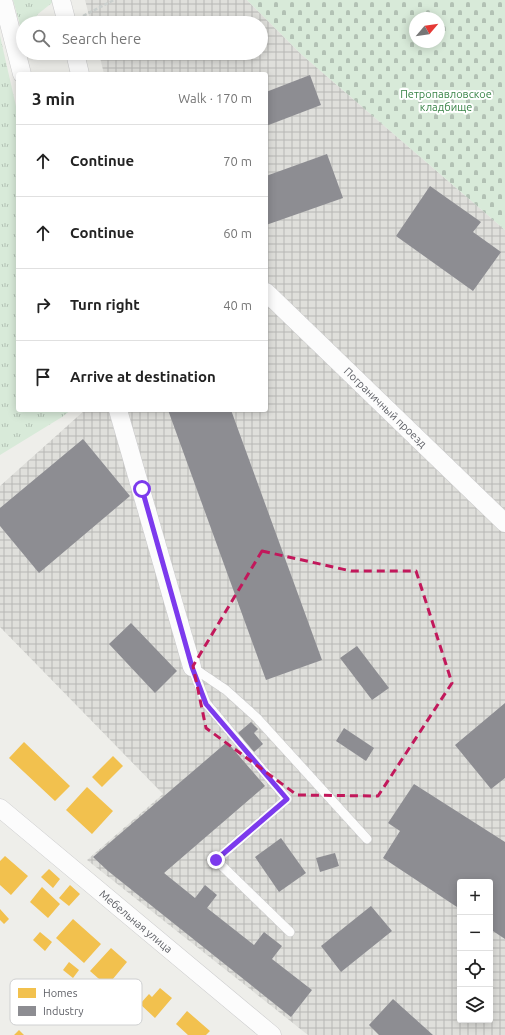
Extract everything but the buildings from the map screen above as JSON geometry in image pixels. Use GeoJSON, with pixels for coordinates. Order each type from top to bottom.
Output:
{"type":"FeatureCollection","features":[{"type":"Feature","properties":{"kind":"street"},"geometry":{"type":"LineString","coordinates":[[3,0],[16,32]]}},
{"type":"Feature","properties":{"kind":"street"},"geometry":{"type":"LineString","coordinates":[[61,0],[71,16]]}},
{"type":"Feature","properties":{"kind":"street"},"geometry":{"type":"LineString","coordinates":[[20,60],[22,72]]}},
{"type":"Feature","properties":{"kind":"street"},"geometry":{"type":"LineString","coordinates":[[77,60],[80,72]]}},
{"type":"Feature","properties":{"kind":"street","name":"Пограничный проезд"},"geometry":{"type":"LineString","coordinates":[[268,294],[505,523]]}},
{"type":"Feature","properties":{"kind":"street"},"geometry":{"type":"LineString","coordinates":[[119,412],[192,667]]}},
{"type":"Feature","properties":{"kind":"street","name":"Мебельная улица"},"geometry":{"type":"LineString","coordinates":[[0,808],[272,1035]]}},
{"type":"Feature","properties":{"kind":"lane"},"geometry":{"type":"LineString","coordinates":[[192,667],[226,690],[257,718],[367,839]]}},
{"type":"Feature","properties":{"kind":"lane"},"geometry":{"type":"LineString","coordinates":[[192,667],[206,704],[287,799],[216,860],[290,932]]}},
{"type":"Feature","properties":{"kind":"path"},"geometry":{"type":"LineString","coordinates":[[82,16],[114,0]]}},
{"type":"Feature","properties":{"kind":"highlighted area"},"geometry":{"type":"Polygon","coordinates":[[[262,551],[351,571],[416,571],[452,683],[378,796],[297,795],[206,728],[193,666],[262,551]]]}},
{"type":"Feature","properties":{"kind":"shaded area"},"geometry":{"type":"Polygon","coordinates":[[[85,0],[247,0],[263,16],[89,16],[85,0]]]}},
{"type":"Feature","properties":{"kind":"shaded area"},"geometry":{"type":"Polygon","coordinates":[[[268,21],[301,54],[505,230],[505,1035],[308,1035],[87,860],[163,794],[0,627],[0,486],[83,412],[268,412],[268,72],[104,72],[101,60],[268,60],[268,21]]]}},
{"type":"Feature","properties":{"kind":"green space"},"geometry":{"type":"Polygon","coordinates":[[[13,0],[52,0],[53,2],[37,16],[18,16],[13,0]]]}},
{"type":"Feature","properties":{"kind":"green space","name":"Петропавловское кладбище"},"geometry":{"type":"Polygon","coordinates":[[[247,0],[505,0],[505,230],[301,54],[268,21],[268,16],[263,16],[247,0]]]}},
{"type":"Feature","properties":{"kind":"green space"},"geometry":{"type":"Polygon","coordinates":[[[0,36],[16,106],[16,412],[68,412],[0,455],[0,36]]]}},
{"type":"Feature","properties":{"kind":"route"},"geometry":{"type":"LineString","coordinates":[[142,489],[192,667],[206,704],[287,799],[216,860]]}}]}
